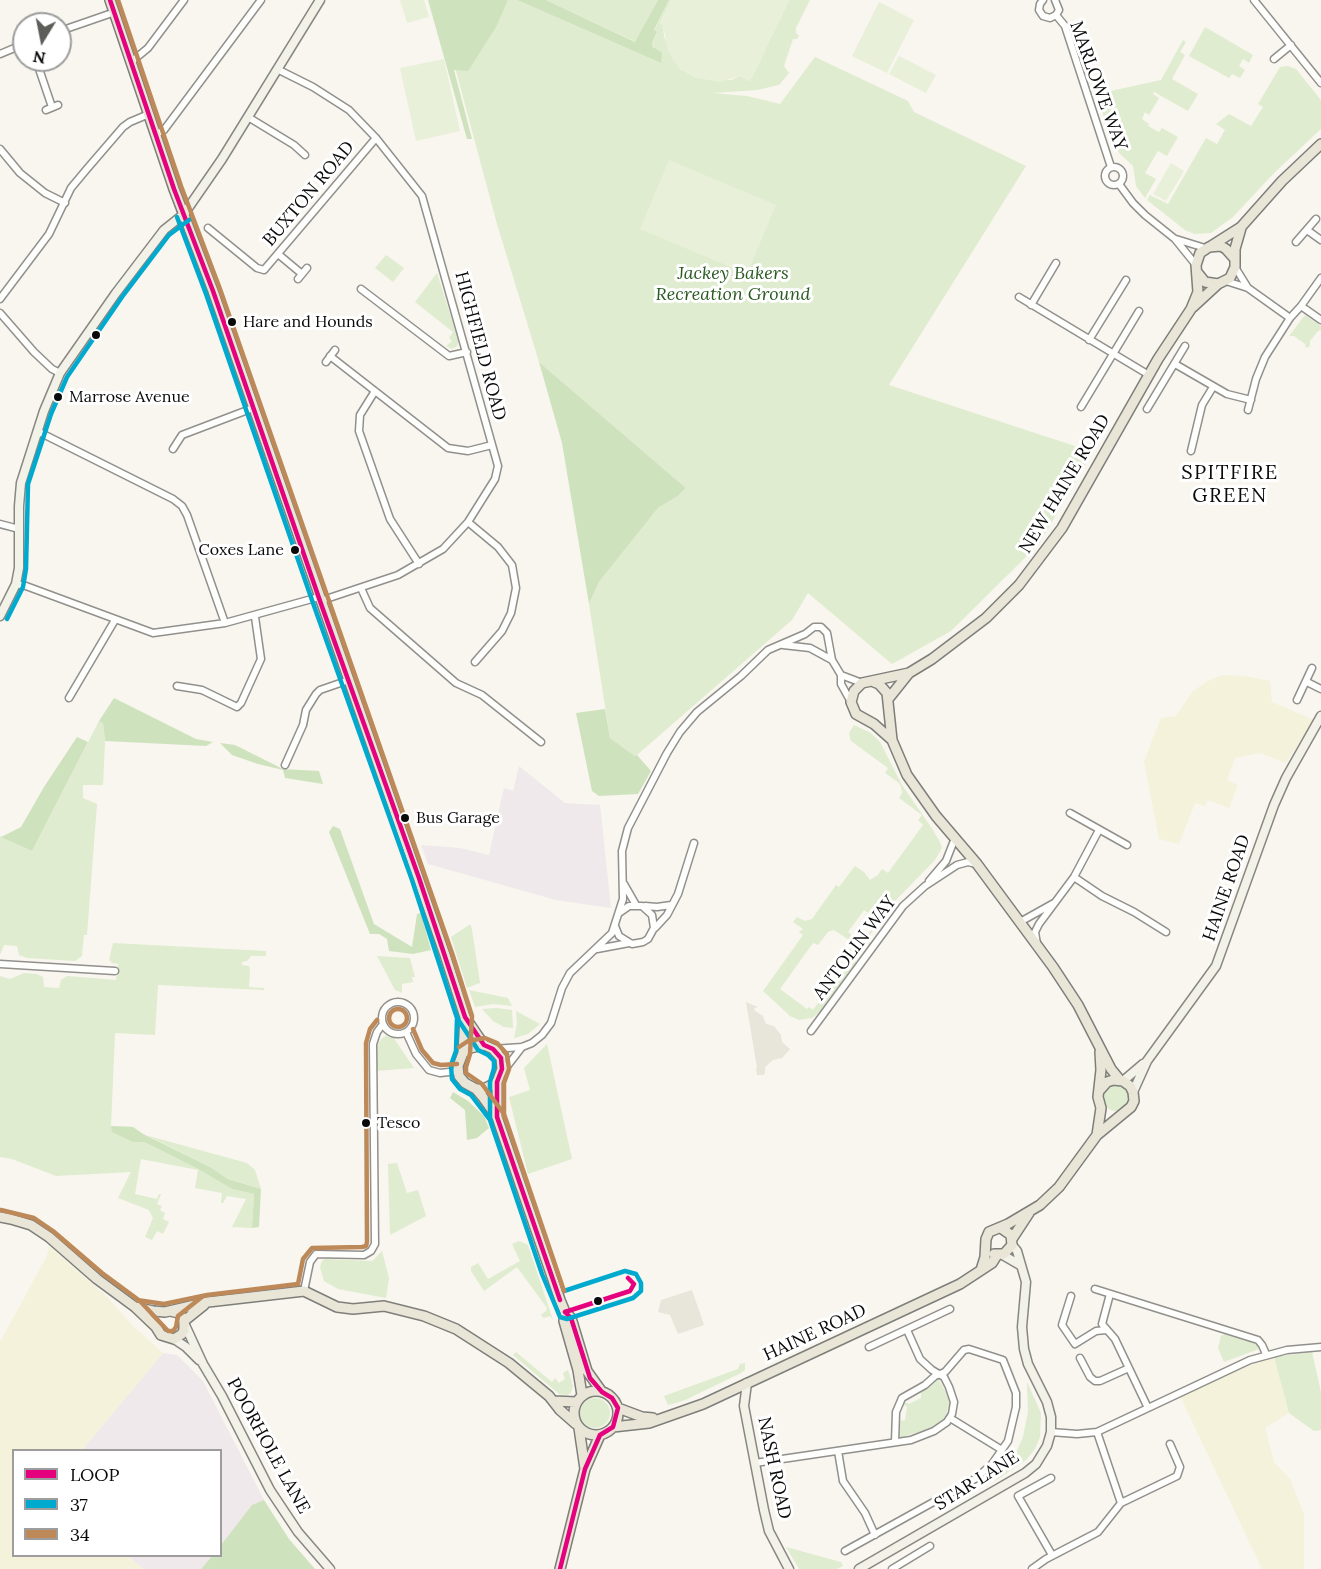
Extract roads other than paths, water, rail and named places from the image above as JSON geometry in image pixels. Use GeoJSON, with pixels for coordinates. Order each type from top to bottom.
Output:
{"type":"FeatureCollection","features":[{"type":"Feature","properties":{"kind":"main road"},"geometry":{"type":"LineString","coordinates":[[111,0],[184,214],[419,878],[465,1017],[501,1058],[502,1073],[497,1082],[497,1117]]}},
{"type":"Feature","properties":{"kind":"main road","name":"NEW HAINE ROAD"},"geometry":{"type":"LineString","coordinates":[[862,683],[909,673],[952,646],[986,618],[1019,585],[1037,563],[1074,507],[1149,375],[1191,309],[1198,292],[1197,268],[1200,253],[1241,227],[1282,181],[1321,144]]}},
{"type":"Feature","properties":{"kind":"main road","name":"NEW HAINE ROAD"},"geometry":{"type":"LineString","coordinates":[[1191,309],[1230,278],[1241,227]]}},
{"type":"Feature","properties":{"kind":"main road"},"geometry":{"type":"LineString","coordinates":[[1207,248],[1221,246],[1231,253],[1234,263]]}},
{"type":"Feature","properties":{"kind":"main road"},"geometry":{"type":"LineString","coordinates":[[1197,268],[1205,282],[1222,283]]}},
{"type":"Feature","properties":{"kind":"main road","name":"NEW HAINE ROAD"},"geometry":{"type":"LineString","coordinates":[[861,717],[878,718],[883,714],[889,701],[909,673]]}},
{"type":"Feature","properties":{"kind":"main road"},"geometry":{"type":"LineString","coordinates":[[874,682],[884,688],[889,701],[892,740],[907,775],[936,816],[1037,944],[1078,1005],[1099,1048],[1122,1081],[1133,1092]]}},
{"type":"Feature","properties":{"kind":"main road"},"geometry":{"type":"LineString","coordinates":[[862,683],[854,691],[851,702],[853,708],[861,717],[874,724],[892,740]]}},
{"type":"Feature","properties":{"kind":"main road"},"geometry":{"type":"LineString","coordinates":[[465,1017],[463,1053],[458,1071],[465,1083],[476,1089],[497,1117],[549,1272],[565,1312],[571,1318],[587,1371],[602,1392],[612,1398],[618,1408],[642,1417],[659,1419]]}},
{"type":"Feature","properties":{"kind":"main road"},"geometry":{"type":"LineString","coordinates":[[463,1053],[470,1048],[489,1047]]}},
{"type":"Feature","properties":{"kind":"main road"},"geometry":{"type":"LineString","coordinates":[[1099,1048],[1101,1070],[1099,1091]]}},
{"type":"Feature","properties":{"kind":"main road","name":"HAINE ROAD"},"geometry":{"type":"LineString","coordinates":[[1097,1135],[1101,1108],[1099,1091],[1107,1082],[1122,1081]]}},
{"type":"Feature","properties":{"kind":"main road"},"geometry":{"type":"LineString","coordinates":[[476,1089],[484,1089],[497,1082]]}},
{"type":"Feature","properties":{"kind":"main road","name":"HAINE ROAD"},"geometry":{"type":"LineString","coordinates":[[981,1270],[989,1232],[1030,1211],[1059,1187],[1097,1135],[1131,1107],[1134,1101],[1133,1092]]}},
{"type":"Feature","properties":{"kind":"main road"},"geometry":{"type":"LineString","coordinates":[[1101,1108],[1110,1115],[1120,1115]]}},
{"type":"Feature","properties":{"kind":"main road","name":"HAINE ROAD"},"geometry":{"type":"LineString","coordinates":[[613,1427],[639,1425],[690,1409],[960,1284],[992,1263],[999,1254],[1007,1251],[1030,1211]]}},
{"type":"Feature","properties":{"kind":"main road"},"geometry":{"type":"LineString","coordinates":[[0,1218],[31,1225],[60,1246],[97,1279],[135,1307],[156,1327],[160,1335],[174,1339],[182,1334],[185,1323],[208,1302]]}},
{"type":"Feature","properties":{"kind":"main road"},"geometry":{"type":"LineString","coordinates":[[1000,1228],[1008,1232],[1012,1242]]}},
{"type":"Feature","properties":{"kind":"main road"},"geometry":{"type":"LineString","coordinates":[[986,1245],[990,1251],[999,1254]]}},
{"type":"Feature","properties":{"kind":"main road"},"geometry":{"type":"LineString","coordinates":[[156,1327],[158,1318],[167,1311],[208,1302],[304,1291],[337,1307],[353,1309],[384,1306],[443,1323],[478,1342],[554,1401],[560,1410],[578,1426],[589,1434],[600,1435]]}},
{"type":"Feature","properties":{"kind":"main road"},"geometry":{"type":"LineString","coordinates":[[135,1307],[179,1313],[185,1323]]}},
{"type":"Feature","properties":{"kind":"main road"},"geometry":{"type":"LineString","coordinates":[[565,1312],[564,1321],[578,1370],[579,1399],[573,1414],[578,1426],[585,1469]]}},
{"type":"Feature","properties":{"kind":"main road"},"geometry":{"type":"LineString","coordinates":[[554,1401],[579,1399],[589,1392],[602,1392]]}},
{"type":"Feature","properties":{"kind":"main road"},"geometry":{"type":"LineString","coordinates":[[560,1569],[585,1469],[600,1435],[613,1427],[618,1408]]}},
{"type":"Feature","properties":{"kind":"street"},"geometry":{"type":"LineString","coordinates":[[131,62],[148,48],[184,0]]}},
{"type":"Feature","properties":{"kind":"street"},"geometry":{"type":"LineString","coordinates":[[156,134],[164,130],[261,0]]}},
{"type":"Feature","properties":{"kind":"street"},"geometry":{"type":"LineString","coordinates":[[0,615],[16,584],[19,568],[18,530],[21,483],[37,431],[60,373],[164,230],[184,214],[248,117],[320,0]]}},
{"type":"Feature","properties":{"kind":"street","name":"MARLOWE WAY"},"geometry":{"type":"LineString","coordinates":[[1043,0],[1039,7],[1041,14],[1050,18],[1056,15],[1059,6],[1055,0]]}},
{"type":"Feature","properties":{"kind":"street"},"geometry":{"type":"LineString","coordinates":[[1254,0],[1321,83]]}},
{"type":"Feature","properties":{"kind":"street"},"geometry":{"type":"LineString","coordinates":[[72,27],[115,12]]}},
{"type":"Feature","properties":{"kind":"street","name":"MARLOWE WAY"},"geometry":{"type":"LineString","coordinates":[[1056,15],[1065,26],[1111,167]]}},
{"type":"Feature","properties":{"kind":"street"},"geometry":{"type":"LineString","coordinates":[[1274,59],[1291,45]]}},
{"type":"Feature","properties":{"kind":"street","name":"HIGHFIELD ROAD"},"geometry":{"type":"LineString","coordinates":[[278,69],[313,87],[349,110],[376,138],[422,196],[498,466],[497,473],[468,522],[443,549],[398,575],[362,588],[320,599]]}},
{"type":"Feature","properties":{"kind":"street"},"geometry":{"type":"LineString","coordinates":[[40,72],[52,107]]}},
{"type":"Feature","properties":{"kind":"street"},"geometry":{"type":"LineString","coordinates":[[0,299],[49,234],[71,188],[123,127],[149,114]]}},
{"type":"Feature","properties":{"kind":"street"},"geometry":{"type":"LineString","coordinates":[[248,117],[286,140],[305,155]]}},
{"type":"Feature","properties":{"kind":"street","name":"BUXTON ROAD"},"geometry":{"type":"LineString","coordinates":[[208,228],[257,268],[264,270],[376,138]]}},
{"type":"Feature","properties":{"kind":"street"},"geometry":{"type":"LineString","coordinates":[[0,149],[20,173],[45,193],[65,203]]}},
{"type":"Feature","properties":{"kind":"street","name":"MARLOWE WAY"},"geometry":{"type":"LineString","coordinates":[[1117,166],[1123,173],[1123,179],[1119,184],[1110,184],[1106,180],[1105,174],[1111,167],[1117,166]]}},
{"type":"Feature","properties":{"kind":"street","name":"MARLOWE WAY"},"geometry":{"type":"LineString","coordinates":[[1119,184],[1145,215],[1175,239],[1197,268]]}},
{"type":"Feature","properties":{"kind":"street"},"geometry":{"type":"LineString","coordinates":[[1296,242],[1316,219]]}},
{"type":"Feature","properties":{"kind":"street"},"geometry":{"type":"LineString","coordinates":[[1307,230],[1321,240]]}},
{"type":"Feature","properties":{"kind":"street","name":"MARLOWE WAY"},"geometry":{"type":"LineString","coordinates":[[1175,239],[1207,248]]}},
{"type":"Feature","properties":{"kind":"street"},"geometry":{"type":"LineString","coordinates":[[278,254],[302,274]]}},
{"type":"Feature","properties":{"kind":"street"},"geometry":{"type":"LineString","coordinates":[[1031,305],[1056,262]]}},
{"type":"Feature","properties":{"kind":"street"},"geometry":{"type":"LineString","coordinates":[[1234,263],[1248,288]]}},
{"type":"Feature","properties":{"kind":"street"},"geometry":{"type":"LineString","coordinates":[[1248,410],[1265,357],[1290,318],[1321,278]]}},
{"type":"Feature","properties":{"kind":"street"},"geometry":{"type":"LineString","coordinates":[[1089,340],[1126,280]]}},
{"type":"Feature","properties":{"kind":"street"},"geometry":{"type":"LineString","coordinates":[[1222,283],[1248,288],[1290,318]]}},
{"type":"Feature","properties":{"kind":"street"},"geometry":{"type":"LineString","coordinates":[[361,289],[449,356],[467,352]]}},
{"type":"Feature","properties":{"kind":"street"},"geometry":{"type":"LineString","coordinates":[[1019,297],[1149,375]]}},
{"type":"Feature","properties":{"kind":"street"},"geometry":{"type":"LineString","coordinates":[[1301,306],[1321,320]]}},
{"type":"Feature","properties":{"kind":"street"},"geometry":{"type":"LineString","coordinates":[[1081,407],[1139,311]]}},
{"type":"Feature","properties":{"kind":"street"},"geometry":{"type":"LineString","coordinates":[[0,313],[34,352],[52,369],[60,373]]}},
{"type":"Feature","properties":{"kind":"street"},"geometry":{"type":"LineString","coordinates":[[1147,409],[1185,346]]}},
{"type":"Feature","properties":{"kind":"street"},"geometry":{"type":"LineString","coordinates":[[335,350],[328,359],[375,391],[448,448],[468,452],[492,445]]}},
{"type":"Feature","properties":{"kind":"street"},"geometry":{"type":"LineString","coordinates":[[1174,364],[1227,394],[1251,400]]}},
{"type":"Feature","properties":{"kind":"street"},"geometry":{"type":"LineString","coordinates":[[1191,451],[1202,405],[1213,387]]}},
{"type":"Feature","properties":{"kind":"street"},"geometry":{"type":"LineString","coordinates":[[375,391],[363,408],[359,431],[390,519],[419,564]]}},
{"type":"Feature","properties":{"kind":"street"},"geometry":{"type":"LineString","coordinates":[[173,448],[182,435],[253,408]]}},
{"type":"Feature","properties":{"kind":"street"},"geometry":{"type":"LineString","coordinates":[[37,431],[173,498],[182,506],[225,623]]}},
{"type":"Feature","properties":{"kind":"street"},"geometry":{"type":"LineString","coordinates":[[468,522],[498,547],[512,565],[516,588],[511,613],[502,631],[475,662]]}},
{"type":"Feature","properties":{"kind":"street"},"geometry":{"type":"LineString","coordinates":[[0,524],[18,530]]}},
{"type":"Feature","properties":{"kind":"street"},"geometry":{"type":"LineString","coordinates":[[16,584],[153,633],[225,623],[320,599]]}},
{"type":"Feature","properties":{"kind":"street"},"geometry":{"type":"LineString","coordinates":[[362,588],[370,608],[456,683],[482,695],[541,742]]}},
{"type":"Feature","properties":{"kind":"street"},"geometry":{"type":"LineString","coordinates":[[177,686],[201,690],[237,707],[261,659],[255,616]]}},
{"type":"Feature","properties":{"kind":"street"},"geometry":{"type":"LineString","coordinates":[[69,698],[115,620]]}},
{"type":"Feature","properties":{"kind":"street"},"geometry":{"type":"LineString","coordinates":[[489,1047],[522,1047],[532,1043],[546,1030],[556,1012],[565,981],[576,965],[612,933],[623,899],[622,851],[628,828],[680,732],[697,712],[741,676],[768,650],[805,634],[810,628],[821,627],[827,633],[832,660],[841,675],[842,684],[851,702]]}},
{"type":"Feature","properties":{"kind":"street"},"geometry":{"type":"LineString","coordinates":[[805,634],[805,642],[811,649],[832,660]]}},
{"type":"Feature","properties":{"kind":"street"},"geometry":{"type":"LineString","coordinates":[[783,645],[811,649],[824,647],[828,640]]}},
{"type":"Feature","properties":{"kind":"street"},"geometry":{"type":"LineString","coordinates":[[1297,700],[1312,668]]}},
{"type":"Feature","properties":{"kind":"street"},"geometry":{"type":"LineString","coordinates":[[841,675],[862,683]]}},
{"type":"Feature","properties":{"kind":"street"},"geometry":{"type":"LineString","coordinates":[[285,765],[303,725],[306,710],[316,694],[320,690],[349,680]]}},
{"type":"Feature","properties":{"kind":"street"},"geometry":{"type":"LineString","coordinates":[[1307,682],[1321,689]]}},
{"type":"Feature","properties":{"kind":"street","name":"HAINE ROAD"},"geometry":{"type":"LineString","coordinates":[[1133,1092],[1147,1061],[1216,966],[1274,805],[1286,778],[1321,716]]}},
{"type":"Feature","properties":{"kind":"street"},"geometry":{"type":"LineString","coordinates":[[290,752],[297,756]]}},
{"type":"Feature","properties":{"kind":"street"},"geometry":{"type":"LineString","coordinates":[[1070,813],[1127,845]]}},
{"type":"Feature","properties":{"kind":"street"},"geometry":{"type":"LineString","coordinates":[[1037,944],[1035,932],[1039,924],[1074,876],[1100,830]]}},
{"type":"Feature","properties":{"kind":"street","name":"ANTOLIN WAY"},"geometry":{"type":"LineString","coordinates":[[812,1031],[903,906],[925,886],[946,861],[955,838]]}},
{"type":"Feature","properties":{"kind":"street"},"geometry":{"type":"LineString","coordinates":[[654,928],[667,915],[678,894],[694,843]]}},
{"type":"Feature","properties":{"kind":"street","name":"ANTOLIN WAY"},"geometry":{"type":"LineString","coordinates":[[925,886],[963,862],[976,864]]}},
{"type":"Feature","properties":{"kind":"street"},"geometry":{"type":"LineString","coordinates":[[1074,876],[1102,896],[1166,932]]}},
{"type":"Feature","properties":{"kind":"street"},"geometry":{"type":"LineString","coordinates":[[596,949],[643,942],[652,935],[654,928],[652,915],[639,905],[624,884]]}},
{"type":"Feature","properties":{"kind":"street"},"geometry":{"type":"LineString","coordinates":[[1020,922],[1055,903]]}},
{"type":"Feature","properties":{"kind":"street"},"geometry":{"type":"LineString","coordinates":[[619,913],[623,909],[639,905],[657,907],[671,905]]}},
{"type":"Feature","properties":{"kind":"street"},"geometry":{"type":"LineString","coordinates":[[615,925],[619,936],[629,943]]}},
{"type":"Feature","properties":{"kind":"street"},"geometry":{"type":"LineString","coordinates":[[0,964],[116,971]]}},
{"type":"Feature","properties":{"kind":"street"},"geometry":{"type":"LineString","coordinates":[[402,1002],[411,1009],[412,1024],[406,1032],[393,1033],[383,1024],[382,1016],[385,1008],[391,1003],[402,1002]]}},
{"type":"Feature","properties":{"kind":"street"},"geometry":{"type":"LineString","coordinates":[[304,1291],[310,1262],[316,1254],[364,1255],[371,1251],[375,1244],[373,1044],[383,1024]]}},
{"type":"Feature","properties":{"kind":"street"},"geometry":{"type":"LineString","coordinates":[[406,1032],[416,1054],[429,1070],[440,1073],[458,1071]]}},
{"type":"Feature","properties":{"kind":"street"},"geometry":{"type":"LineString","coordinates":[[502,1073],[522,1047]]}},
{"type":"Feature","properties":{"kind":"street","name":"HAINE ROAD"},"geometry":{"type":"LineString","coordinates":[[1122,1081],[1147,1061]]}},
{"type":"Feature","properties":{"kind":"street"},"geometry":{"type":"LineString","coordinates":[[1012,1242],[1017,1251],[1027,1288],[1022,1327],[1024,1349],[1028,1364],[1049,1409],[1051,1432],[1077,1434],[1097,1432],[1266,1354],[1321,1347]]}},
{"type":"Feature","properties":{"kind":"street"},"geometry":{"type":"LineString","coordinates":[[999,1254],[1020,1265]]}},
{"type":"Feature","properties":{"kind":"street"},"geometry":{"type":"LineString","coordinates":[[1095,1289],[1258,1340],[1266,1354]]}},
{"type":"Feature","properties":{"kind":"street"},"geometry":{"type":"LineString","coordinates":[[1110,1294],[1102,1324],[1115,1339],[1148,1407]]}},
{"type":"Feature","properties":{"kind":"street"},"geometry":{"type":"LineString","coordinates":[[1071,1296],[1062,1325],[1074,1344],[1096,1331],[1106,1330]]}},
{"type":"Feature","properties":{"kind":"street"},"geometry":{"type":"LineString","coordinates":[[869,1347],[950,1309]]}},
{"type":"Feature","properties":{"kind":"street","name":"POORHOLE LANE"},"geometry":{"type":"LineString","coordinates":[[185,1323],[203,1364],[270,1490],[298,1532],[330,1569]]}},
{"type":"Feature","properties":{"kind":"street"},"geometry":{"type":"LineString","coordinates":[[755,1462],[895,1442],[925,1435],[943,1425],[950,1418],[954,1406],[952,1395],[944,1377],[920,1359],[907,1330]]}},
{"type":"Feature","properties":{"kind":"street","name":"POORHOLE LANE"},"geometry":{"type":"LineString","coordinates":[[174,1339],[203,1364]]}},
{"type":"Feature","properties":{"kind":"street"},"geometry":{"type":"LineString","coordinates":[[845,1551],[982,1474],[992,1464],[1011,1432],[1016,1402],[1014,1386],[1003,1360],[966,1349],[945,1372],[902,1398],[896,1412],[895,1442]]}},
{"type":"Feature","properties":{"kind":"street"},"geometry":{"type":"LineString","coordinates":[[1080,1358],[1090,1377],[1095,1381],[1129,1368]]}},
{"type":"Feature","properties":{"kind":"street","name":"NASH ROAD"},"geometry":{"type":"LineString","coordinates":[[747,1383],[744,1406],[770,1531],[789,1569]]}},
{"type":"Feature","properties":{"kind":"street","name":"NASH ROAD"},"geometry":{"type":"LineString","coordinates":[[731,1391],[744,1406]]}},
{"type":"Feature","properties":{"kind":"street"},"geometry":{"type":"LineString","coordinates":[[950,1418],[1002,1450]]}},
{"type":"Feature","properties":{"kind":"street","name":"STAR LANE"},"geometry":{"type":"LineString","coordinates":[[859,1569],[1025,1473],[1036,1464],[1044,1452],[1051,1432]]}},
{"type":"Feature","properties":{"kind":"street"},"geometry":{"type":"LineString","coordinates":[[1097,1432],[1121,1503]]}},
{"type":"Feature","properties":{"kind":"street"},"geometry":{"type":"LineString","coordinates":[[1032,1569],[1052,1555],[1098,1532],[1121,1503],[1177,1476],[1180,1467],[1170,1444]]}},
{"type":"Feature","properties":{"kind":"street"},"geometry":{"type":"LineString","coordinates":[[838,1451],[843,1481],[865,1513],[875,1535]]}},
{"type":"Feature","properties":{"kind":"street"},"geometry":{"type":"LineString","coordinates":[[1051,1478],[1018,1496],[1052,1555]]}},
{"type":"Feature","properties":{"kind":"street"},"geometry":{"type":"LineString","coordinates":[[894,1568],[930,1546]]}},
{"type":"Feature","properties":{"kind":"place","name":"Hare and Hounds"},"geometry":{"type":"Point","coordinates":[232,322]}},
{"type":"Feature","properties":{"kind":"place","name":"Marrose Avenue"},"geometry":{"type":"Point","coordinates":[58,397]}},
{"type":"Feature","properties":{"kind":"place","name":"Coxes Lane"},"geometry":{"type":"Point","coordinates":[295,550]}},
{"type":"Feature","properties":{"kind":"place","name":"Bus Garage"},"geometry":{"type":"Point","coordinates":[405,818]}},
{"type":"Feature","properties":{"kind":"place","name":"Tesco"},"geometry":{"type":"Point","coordinates":[366,1123]}},
{"type":"Feature","properties":{"kind":"district","name":"SPITFIRE GREEN"},"geometry":{"type":"Point","coordinates":[1230,484]}},
{"type":"Feature","properties":{"kind":"park label","name":"Jackey Bakers Recreation Ground"},"geometry":{"type":"Point","coordinates":[733,284]}}]}
